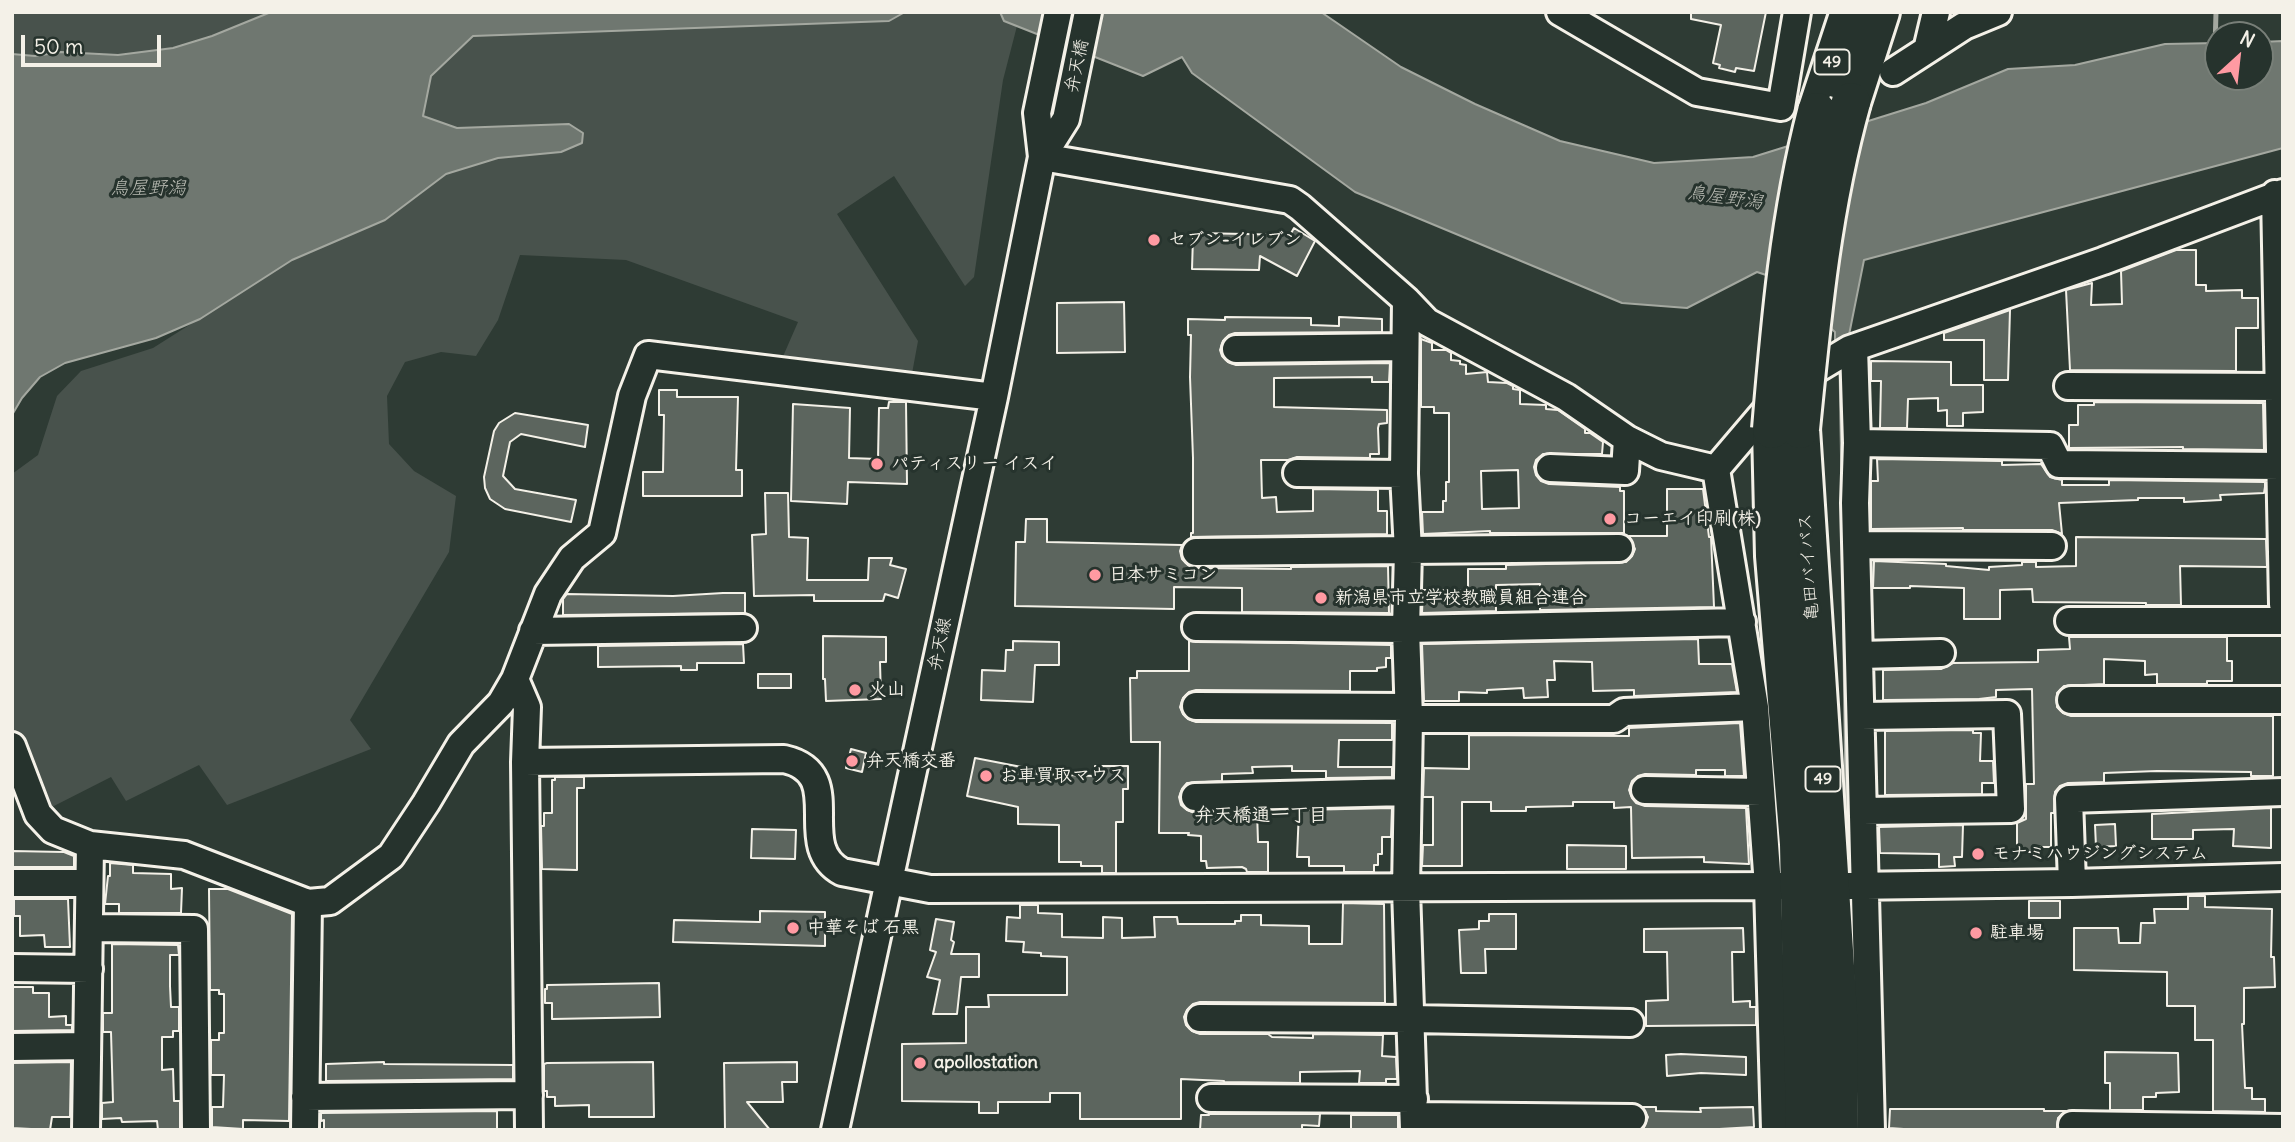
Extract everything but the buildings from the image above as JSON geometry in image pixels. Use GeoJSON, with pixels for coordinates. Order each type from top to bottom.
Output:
{"type":"FeatureCollection","features":[{"type":"Feature","properties":{"kind":"highway"},"geometry":{"type":"LineString","coordinates":[[1818,102],[1837,12]]}},
{"type":"Feature","properties":{"kind":"highway","name":"亀田バイパス"},"geometry":{"type":"LineString","coordinates":[[1805,1130],[1799,844],[1775,556],[1786,429],[1787,274],[1807,149],[1818,102],[1850,12]]}},
{"type":"Feature","properties":{"kind":"highway","name":"亀田バイパス"},"geometry":{"type":"LineString","coordinates":[[1818,102],[1880,12]]}},
{"type":"Feature","properties":{"kind":"highway","name":"亀田バイパス"},"geometry":{"type":"LineString","coordinates":[[1786,429],[1838,1012],[1839,1130]]}},
{"type":"Feature","properties":{"kind":"street","name":"弁天橋"},"geometry":{"type":"LineString","coordinates":[[1042,157],[1037,113],[1058,12]]}},
{"type":"Feature","properties":{"kind":"street","name":"弁天橋"},"geometry":{"type":"LineString","coordinates":[[1042,157],[1066,119],[1088,12]]}},
{"type":"Feature","properties":{"kind":"street"},"geometry":{"type":"LineString","coordinates":[[1560,12],[1698,92],[1818,102],[1797,12]]}},
{"type":"Feature","properties":{"kind":"street"},"geometry":{"type":"LineString","coordinates":[[1927,50],[1936,12]]}},
{"type":"Feature","properties":{"kind":"street"},"geometry":{"type":"LineString","coordinates":[[1893,72],[1964,26],[1998,12]]}},
{"type":"Feature","properties":{"kind":"street"},"geometry":{"type":"LineString","coordinates":[[1042,157],[1290,200],[1406,300],[1427,322],[1566,397],[1627,439],[1661,456],[1716,469]]}},
{"type":"Feature","properties":{"kind":"street","name":"弁天線"},"geometry":{"type":"LineString","coordinates":[[835,1130],[994,397],[1042,157]]}},
{"type":"Feature","properties":{"kind":"street"},"geometry":{"type":"LineString","coordinates":[[1716,469],[1785,388],[1845,352],[2103,261],[2279,193],[2283,604]]}},
{"type":"Feature","properties":{"kind":"street"},"geometry":{"type":"LineString","coordinates":[[1406,300],[1406,889],[1414,1115]]}},
{"type":"Feature","properties":{"kind":"street"},"geometry":{"type":"LineString","coordinates":[[1236,349],[1405,348]]}},
{"type":"Feature","properties":{"kind":"street"},"geometry":{"type":"LineString","coordinates":[[1845,352],[1857,443],[1863,811],[1855,886],[1871,1130]]}},
{"type":"Feature","properties":{"kind":"street"},"geometry":{"type":"LineString","coordinates":[[12,746],[38,814],[54,831],[90,845],[184,855],[308,903],[330,901],[391,856],[461,744],[501,703],[515,679],[548,594],[572,558],[601,533],[632,396],[648,355],[994,397]]}},
{"type":"Feature","properties":{"kind":"street"},"geometry":{"type":"LineString","coordinates":[[2068,386],[2279,387]]}},
{"type":"Feature","properties":{"kind":"street"},"geometry":{"type":"LineString","coordinates":[[1550,468],[1625,471],[1627,439]]}},
{"type":"Feature","properties":{"kind":"street"},"geometry":{"type":"LineString","coordinates":[[1857,443],[2050,446],[2059,464],[2280,466]]}},
{"type":"Feature","properties":{"kind":"street"},"geometry":{"type":"LineString","coordinates":[[1716,469],[1755,707],[1761,792],[1775,886],[1775,1130]]}},
{"type":"Feature","properties":{"kind":"street"},"geometry":{"type":"LineString","coordinates":[[1305,478],[1404,474]]}},
{"type":"Feature","properties":{"kind":"street"},"geometry":{"type":"LineString","coordinates":[[1857,545],[2052,546]]}},
{"type":"Feature","properties":{"kind":"street"},"geometry":{"type":"LineString","coordinates":[[1196,552],[1619,548]]}},
{"type":"Feature","properties":{"kind":"street"},"geometry":{"type":"LineString","coordinates":[[2069,621],[2283,621]]}},
{"type":"Feature","properties":{"kind":"street"},"geometry":{"type":"LineString","coordinates":[[1196,627],[1406,629],[1742,622]]}},
{"type":"Feature","properties":{"kind":"street"},"geometry":{"type":"LineString","coordinates":[[533,631],[743,628]]}},
{"type":"Feature","properties":{"kind":"street"},"geometry":{"type":"LineString","coordinates":[[1859,654],[1941,653]]}},
{"type":"Feature","properties":{"kind":"street"},"geometry":{"type":"LineString","coordinates":[[515,679],[527,707],[525,762],[529,1130]]}},
{"type":"Feature","properties":{"kind":"street"},"geometry":{"type":"LineString","coordinates":[[2071,700],[2283,700]]}},
{"type":"Feature","properties":{"kind":"street"},"geometry":{"type":"LineString","coordinates":[[1196,706],[1614,719],[1624,712],[1755,707]]}},
{"type":"Feature","properties":{"kind":"street"},"geometry":{"type":"LineString","coordinates":[[1861,716],[2007,714],[2011,809],[1863,811]]}},
{"type":"Feature","properties":{"kind":"street"},"geometry":{"type":"LineString","coordinates":[[525,762],[784,759],[796,762],[806,768],[818,789],[821,850],[825,860],[842,873],[930,890],[1775,886]]}},
{"type":"Feature","properties":{"kind":"street"},"geometry":{"type":"LineString","coordinates":[[1645,790],[1761,792]]}},
{"type":"Feature","properties":{"kind":"street"},"geometry":{"type":"LineString","coordinates":[[1195,797],[1407,792]]}},
{"type":"Feature","properties":{"kind":"street"},"geometry":{"type":"LineString","coordinates":[[2072,883],[2069,799],[2283,792]]}},
{"type":"Feature","properties":{"kind":"street"},"geometry":{"type":"LineString","coordinates":[[86,1130],[90,845]]}},
{"type":"Feature","properties":{"kind":"street"},"geometry":{"type":"LineString","coordinates":[[1855,886],[2283,877]]}},
{"type":"Feature","properties":{"kind":"street"},"geometry":{"type":"LineString","coordinates":[[12,883],[89,883]]}},
{"type":"Feature","properties":{"kind":"street"},"geometry":{"type":"LineString","coordinates":[[305,1130],[308,903]]}},
{"type":"Feature","properties":{"kind":"street"},"geometry":{"type":"LineString","coordinates":[[89,928],[194,929],[196,1130]]}},
{"type":"Feature","properties":{"kind":"street"},"geometry":{"type":"LineString","coordinates":[[12,968],[89,969]]}},
{"type":"Feature","properties":{"kind":"street"},"geometry":{"type":"LineString","coordinates":[[1200,1018],[1411,1018],[1630,1023]]}},
{"type":"Feature","properties":{"kind":"street"},"geometry":{"type":"LineString","coordinates":[[12,1046],[88,1046]]}},
{"type":"Feature","properties":{"kind":"street"},"geometry":{"type":"LineString","coordinates":[[305,1097],[529,1095]]}},
{"type":"Feature","properties":{"kind":"street"},"geometry":{"type":"LineString","coordinates":[[1211,1098],[1414,1115],[1632,1118]]}},
{"type":"Feature","properties":{"kind":"street"},"geometry":{"type":"LineString","coordinates":[[2072,1125],[2283,1128]]}},
{"type":"Feature","properties":{"kind":"shaded area"},"geometry":{"type":"Polygon","coordinates":[[[271,12],[212,36],[173,48],[118,55],[61,52],[35,56],[12,54],[12,13],[271,12]]]}},
{"type":"Feature","properties":{"kind":"shaded area"},"geometry":{"type":"Polygon","coordinates":[[[905,12],[1000,12],[1004,21],[1017,26],[1003,80],[974,277],[965,286],[894,176],[837,214],[918,341],[911,379],[781,361],[798,322],[626,260],[520,255],[498,320],[476,356],[441,352],[405,362],[387,396],[389,444],[414,471],[456,496],[449,552],[350,720],[371,749],[227,805],[199,765],[126,801],[111,777],[50,808],[12,736],[12,474],[38,455],[57,396],[81,371],[153,348],[292,260],[385,220],[446,174],[498,158],[561,152],[569,124],[457,128],[422,116],[431,76],[473,36],[888,21],[905,12]]]}},
{"type":"Feature","properties":{"kind":"water","name":"鳥屋野潟"},"geometry":{"type":"Polygon","coordinates":[[[271,12],[905,12],[889,21],[473,36],[431,76],[423,116],[457,128],[569,124],[583,133],[582,143],[561,152],[498,158],[446,174],[385,220],[292,260],[200,319],[156,338],[65,363],[40,377],[12,415],[12,54],[35,56],[61,52],[118,55],[173,48],[212,36],[271,12]]]}},
{"type":"Feature","properties":{"kind":"water"},"geometry":{"type":"Polygon","coordinates":[[[1000,12],[1321,12],[1401,67],[1475,104],[1560,141],[1654,163],[1753,157],[1926,103],[2008,69],[2075,65],[2165,44],[2204,43],[2204,91],[2274,91],[2274,41],[2283,41],[2283,148],[1864,260],[1848,340],[1835,347],[1835,332],[1775,278],[1757,272],[1687,308],[1622,303],[1355,192],[1192,73],[1182,57],[1143,76],[1004,21],[1000,12]]]}},
{"type":"Feature","properties":{"kind":"waterway"},"geometry":{"type":"LineString","coordinates":[[2216,12],[2216,21]]}},
{"type":"Feature","properties":{"kind":"waterway"},"geometry":{"type":"LineString","coordinates":[[1841,363],[1843,486]]}},
{"type":"Feature","properties":{"kind":"waterway"},"geometry":{"type":"LineString","coordinates":[[1844,570],[1848,875]]}},
{"type":"Feature","properties":{"kind":"place","name":"セブン-イレブン"},"geometry":{"type":"Point","coordinates":[1154,240]}},
{"type":"Feature","properties":{"kind":"place","name":"パティスリー イスイ"},"geometry":{"type":"Point","coordinates":[877,464]}},
{"type":"Feature","properties":{"kind":"place","name":"コーエイ印刷(株)"},"geometry":{"type":"Point","coordinates":[1610,519]}},
{"type":"Feature","properties":{"kind":"place","name":"日本サミコン"},"geometry":{"type":"Point","coordinates":[1095,575]}},
{"type":"Feature","properties":{"kind":"place","name":"新潟県市立学校教職員組合連合"},"geometry":{"type":"Point","coordinates":[1321,598]}},
{"type":"Feature","properties":{"kind":"place","name":"火山"},"geometry":{"type":"Point","coordinates":[855,690]}},
{"type":"Feature","properties":{"kind":"place","name":"弁天橋交番"},"geometry":{"type":"Point","coordinates":[852,761]}},
{"type":"Feature","properties":{"kind":"place","name":"お車買取マウス"},"geometry":{"type":"Point","coordinates":[986,776]}},
{"type":"Feature","properties":{"kind":"place","name":"モナミハウジングシステム"},"geometry":{"type":"Point","coordinates":[1978,854]}},
{"type":"Feature","properties":{"kind":"place","name":"中華そば 石黒"},"geometry":{"type":"Point","coordinates":[793,928]}},
{"type":"Feature","properties":{"kind":"place","name":"駐車場"},"geometry":{"type":"Point","coordinates":[1976,933]}},
{"type":"Feature","properties":{"kind":"place","name":"apollostation"},"geometry":{"type":"Point","coordinates":[920,1063]}},
{"type":"Feature","properties":{"kind":"district","name":"弁天橋通一丁目"},"geometry":{"type":"Point","coordinates":[1261,816]}}]}
